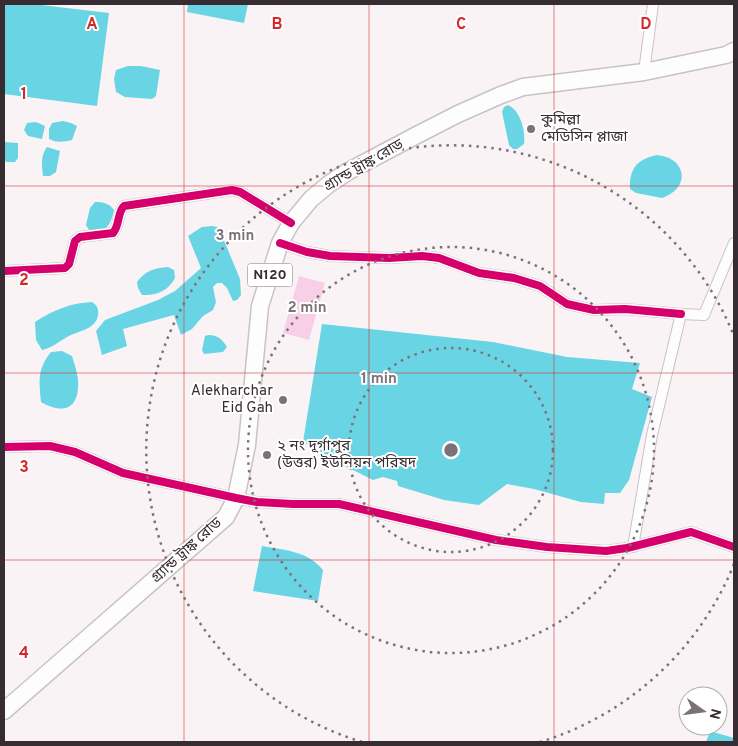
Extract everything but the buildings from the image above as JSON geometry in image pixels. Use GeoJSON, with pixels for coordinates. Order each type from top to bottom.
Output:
{"type":"FeatureCollection","features":[{"type":"Feature","properties":{"kind":"highway","name":"গ্র্যান্ড ট্রাঙ্ক রোড"},"geometry":{"type":"LineString","coordinates":[[4,711],[226,517],[236,498],[248,445],[260,306],[280,243],[291,223],[311,199],[347,172],[458,114],[522,87],[644,72],[726,55],[734,51]]}},
{"type":"Feature","properties":{"kind":"street"},"geometry":{"type":"LineString","coordinates":[[644,72],[654,4]]}},
{"type":"Feature","properties":{"kind":"street"},"geometry":{"type":"LineString","coordinates":[[4,271],[66,268],[69,264],[75,241],[80,237],[113,233],[116,229],[121,209],[124,206],[232,190],[240,192],[291,223]]}},
{"type":"Feature","properties":{"kind":"street"},"geometry":{"type":"LineString","coordinates":[[280,243],[307,252],[330,256],[389,258],[422,256],[439,258],[479,273],[514,278],[540,286],[567,304],[594,310],[624,309],[704,315],[734,243]]}},
{"type":"Feature","properties":{"kind":"street"},"geometry":{"type":"LineString","coordinates":[[633,547],[652,435],[681,314]]}},
{"type":"Feature","properties":{"kind":"street"},"geometry":{"type":"LineString","coordinates":[[4,447],[50,446],[75,452],[123,472],[236,498],[258,502],[339,504],[496,540],[547,547],[606,551],[633,547],[691,532],[734,547]]}},
{"type":"Feature","properties":{"kind":"shaded area"},"geometry":{"type":"Polygon","coordinates":[[[299,276],[325,283],[309,340],[283,333],[299,276]]]}},
{"type":"Feature","properties":{"kind":"water"},"geometry":{"type":"Polygon","coordinates":[[[4,4],[33,4],[109,13],[97,106],[4,94],[4,4]]]}},
{"type":"Feature","properties":{"kind":"water"},"geometry":{"type":"Polygon","coordinates":[[[188,4],[248,4],[244,23],[187,12],[188,4]]]}},
{"type":"Feature","properties":{"kind":"water"},"geometry":{"type":"Polygon","coordinates":[[[128,66],[141,66],[160,70],[156,96],[152,99],[125,97],[116,92],[114,79],[116,70],[128,66]]]}},
{"type":"Feature","properties":{"kind":"water"},"geometry":{"type":"Polygon","coordinates":[[[508,105],[516,111],[523,127],[524,144],[517,149],[513,149],[509,145],[502,112],[504,107],[508,105]]]}},
{"type":"Feature","properties":{"kind":"water"},"geometry":{"type":"Polygon","coordinates":[[[63,121],[77,126],[72,140],[60,142],[49,139],[49,129],[52,123],[63,121]]]}},
{"type":"Feature","properties":{"kind":"water"},"geometry":{"type":"Polygon","coordinates":[[[36,122],[45,126],[42,139],[28,136],[24,130],[27,123],[36,122]]]}},
{"type":"Feature","properties":{"kind":"water"},"geometry":{"type":"Polygon","coordinates":[[[4,142],[18,143],[18,158],[15,162],[6,162],[4,158],[4,142]]]}},
{"type":"Feature","properties":{"kind":"water"},"geometry":{"type":"Polygon","coordinates":[[[47,147],[60,151],[56,172],[50,176],[43,176],[42,158],[47,147]]]}},
{"type":"Feature","properties":{"kind":"water"},"geometry":{"type":"Polygon","coordinates":[[[657,155],[667,157],[679,167],[682,174],[678,187],[662,198],[636,193],[630,189],[631,176],[639,162],[657,155]]]}},
{"type":"Feature","properties":{"kind":"water"},"geometry":{"type":"Polygon","coordinates":[[[95,202],[106,203],[114,210],[107,227],[100,231],[89,230],[86,225],[90,208],[95,202]]]}},
{"type":"Feature","properties":{"kind":"water"},"geometry":{"type":"Polygon","coordinates":[[[202,227],[223,228],[223,238],[240,279],[241,295],[237,300],[233,301],[227,288],[222,283],[217,283],[213,287],[216,302],[213,310],[203,316],[192,329],[181,335],[174,315],[123,329],[127,346],[102,355],[96,331],[105,320],[158,300],[175,291],[201,268],[188,236],[202,227]]]}},
{"type":"Feature","properties":{"kind":"water"},"geometry":{"type":"Polygon","coordinates":[[[168,267],[174,270],[175,278],[172,283],[165,289],[152,295],[142,295],[137,282],[140,278],[150,271],[168,267]]]}},
{"type":"Feature","properties":{"kind":"water"},"geometry":{"type":"Polygon","coordinates":[[[92,302],[98,311],[97,320],[94,324],[42,350],[36,340],[35,322],[62,308],[92,302]]]}},
{"type":"Feature","properties":{"kind":"water"},"geometry":{"type":"Polygon","coordinates":[[[322,324],[493,342],[567,357],[640,363],[632,389],[652,397],[629,480],[620,493],[605,493],[604,504],[581,502],[534,489],[507,484],[479,505],[444,500],[398,486],[397,481],[383,477],[373,480],[339,463],[303,442],[322,324]]]}},
{"type":"Feature","properties":{"kind":"water"},"geometry":{"type":"Polygon","coordinates":[[[205,336],[217,337],[223,342],[227,347],[223,352],[204,354],[202,350],[205,336]]]}},
{"type":"Feature","properties":{"kind":"water"},"geometry":{"type":"Polygon","coordinates":[[[62,351],[72,356],[78,383],[77,396],[74,402],[66,408],[60,409],[41,402],[40,376],[43,364],[51,352],[62,351]]]}},
{"type":"Feature","properties":{"kind":"water"},"geometry":{"type":"Polygon","coordinates":[[[262,546],[295,552],[317,564],[323,570],[318,601],[253,591],[262,546]]]}},
{"type":"Feature","properties":{"kind":"water"},"geometry":{"type":"Polygon","coordinates":[[[708,736],[734,738],[734,742],[706,742],[708,736]]]}},
{"type":"Feature","properties":{"kind":"cycle path"},"geometry":{"type":"LineString","coordinates":[[4,271],[65,268],[69,264],[75,241],[80,237],[113,233],[124,206],[232,190],[240,192],[291,223]]}},
{"type":"Feature","properties":{"kind":"cycle path"},"geometry":{"type":"LineString","coordinates":[[280,243],[307,252],[330,256],[389,258],[422,256],[439,258],[479,273],[514,278],[540,286],[567,304],[594,310],[625,309],[681,314]]}},
{"type":"Feature","properties":{"kind":"cycle path"},"geometry":{"type":"LineString","coordinates":[[4,447],[50,446],[75,452],[123,473],[236,498],[257,502],[339,504],[496,540],[547,547],[606,551],[627,548],[691,532],[734,547]]}},
{"type":"Feature","properties":{"kind":"place","name":"কুমিল্লা মেডিসিন প্লাজা"},"geometry":{"type":"Point","coordinates":[531,129]}},
{"type":"Feature","properties":{"kind":"place","name":"Alekharchar Eid Gah"},"geometry":{"type":"Point","coordinates":[283,400]}},
{"type":"Feature","properties":{"kind":"place","name":"২ নং দূর্গাপুর (উত্তর) ইউনিয়ন পরিষদ"},"geometry":{"type":"Point","coordinates":[267,455]}}]}
